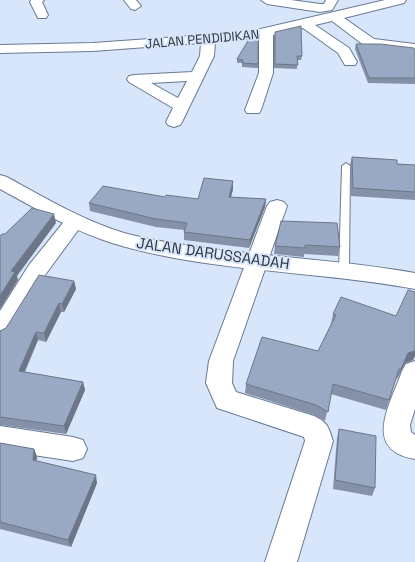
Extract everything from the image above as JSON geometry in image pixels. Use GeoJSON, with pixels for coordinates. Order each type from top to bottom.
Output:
{"type":"FeatureCollection","features":[{"type":"Feature","properties":{"kind":"street"},"geometry":{"type":"LineString","coordinates":[[38,0],[36,2],[42,15]]}},
{"type":"Feature","properties":{"kind":"street"},"geometry":{"type":"LineString","coordinates":[[267,0],[320,8],[328,7],[332,0]]}},
{"type":"Feature","properties":{"kind":"street","name":"JALAN PENDIDIKAN"},"geometry":{"type":"LineString","coordinates":[[0,49],[208,43],[266,34],[400,0]]}},
{"type":"Feature","properties":{"kind":"street"},"geometry":{"type":"LineString","coordinates":[[333,16],[370,43],[415,48]]}},
{"type":"Feature","properties":{"kind":"street"},"geometry":{"type":"LineString","coordinates":[[305,24],[344,51],[350,62]]}},
{"type":"Feature","properties":{"kind":"street"},"geometry":{"type":"LineString","coordinates":[[253,110],[266,73],[266,34]]}},
{"type":"Feature","properties":{"kind":"street"},"geometry":{"type":"LineString","coordinates":[[107,51],[208,43],[207,56],[174,122]]}},
{"type":"Feature","properties":{"kind":"street"},"geometry":{"type":"LineString","coordinates":[[182,106],[134,79],[196,76]]}},
{"type":"Feature","properties":{"kind":"street","name":"JALAN DARUSSAADAH"},"geometry":{"type":"LineString","coordinates":[[0,181],[74,222],[97,232],[143,244],[169,250],[256,262],[377,274],[415,281]]}},
{"type":"Feature","properties":{"kind":"street"},"geometry":{"type":"LineString","coordinates":[[277,206],[222,361],[220,383],[222,394],[226,400],[316,430],[319,441],[282,562]]}},
{"type":"Feature","properties":{"kind":"street"},"geometry":{"type":"LineString","coordinates":[[0,330],[37,270],[74,222]]}},
{"type":"Feature","properties":{"kind":"street"},"geometry":{"type":"LineString","coordinates":[[415,371],[396,425],[398,438],[409,446],[415,447]]}},
{"type":"Feature","properties":{"kind":"street"},"geometry":{"type":"LineString","coordinates":[[0,438],[73,449]]}},
{"type":"Feature","properties":{"kind":"lane"},"geometry":{"type":"LineString","coordinates":[[344,271],[346,166]]}},
{"type":"Feature","properties":{"kind":"building"},"geometry":{"type":"Polygon","coordinates":[[[301,26],[302,56],[297,56],[298,65],[275,64],[275,32],[301,26]]]}},
{"type":"Feature","properties":{"kind":"building"},"geometry":{"type":"Polygon","coordinates":[[[251,36],[258,36],[258,64],[242,63],[243,60],[237,59],[251,36]]]}},
{"type":"Feature","properties":{"kind":"building"},"geometry":{"type":"Polygon","coordinates":[[[356,44],[380,44],[414,48],[415,78],[369,78],[356,44]]]}},
{"type":"Feature","properties":{"kind":"building"},"geometry":{"type":"Polygon","coordinates":[[[352,157],[397,160],[397,164],[415,165],[415,192],[353,188],[352,157]]]}},
{"type":"Feature","properties":{"kind":"building"},"geometry":{"type":"Polygon","coordinates":[[[204,178],[233,181],[229,197],[266,199],[250,240],[184,232],[187,223],[156,219],[89,203],[103,186],[165,197],[166,195],[198,199],[204,178]]]}},
{"type":"Feature","properties":{"kind":"building"},"geometry":{"type":"Polygon","coordinates":[[[32,208],[54,214],[11,271],[15,272],[0,296],[0,236],[5,234],[32,208]]]}},
{"type":"Feature","properties":{"kind":"building"},"geometry":{"type":"Polygon","coordinates":[[[281,221],[337,223],[340,247],[305,245],[305,248],[275,246],[281,221]]]}},
{"type":"Feature","properties":{"kind":"building"},"geometry":{"type":"Polygon","coordinates":[[[39,275],[74,281],[62,304],[59,303],[44,333],[36,332],[19,371],[83,382],[64,426],[0,417],[0,331],[6,328],[39,275]]]}},
{"type":"Feature","properties":{"kind":"building"},"geometry":{"type":"Polygon","coordinates":[[[408,290],[415,292],[415,351],[408,353],[401,369],[399,369],[389,400],[333,384],[328,412],[316,405],[246,384],[262,337],[318,351],[336,315],[333,314],[341,297],[396,316],[408,290]]]}},
{"type":"Feature","properties":{"kind":"building"},"geometry":{"type":"Polygon","coordinates":[[[339,429],[376,436],[375,488],[335,480],[339,429]]]}},
{"type":"Feature","properties":{"kind":"building"},"geometry":{"type":"Polygon","coordinates":[[[0,443],[34,449],[33,460],[96,475],[68,540],[0,522],[0,443]]]}}]}
